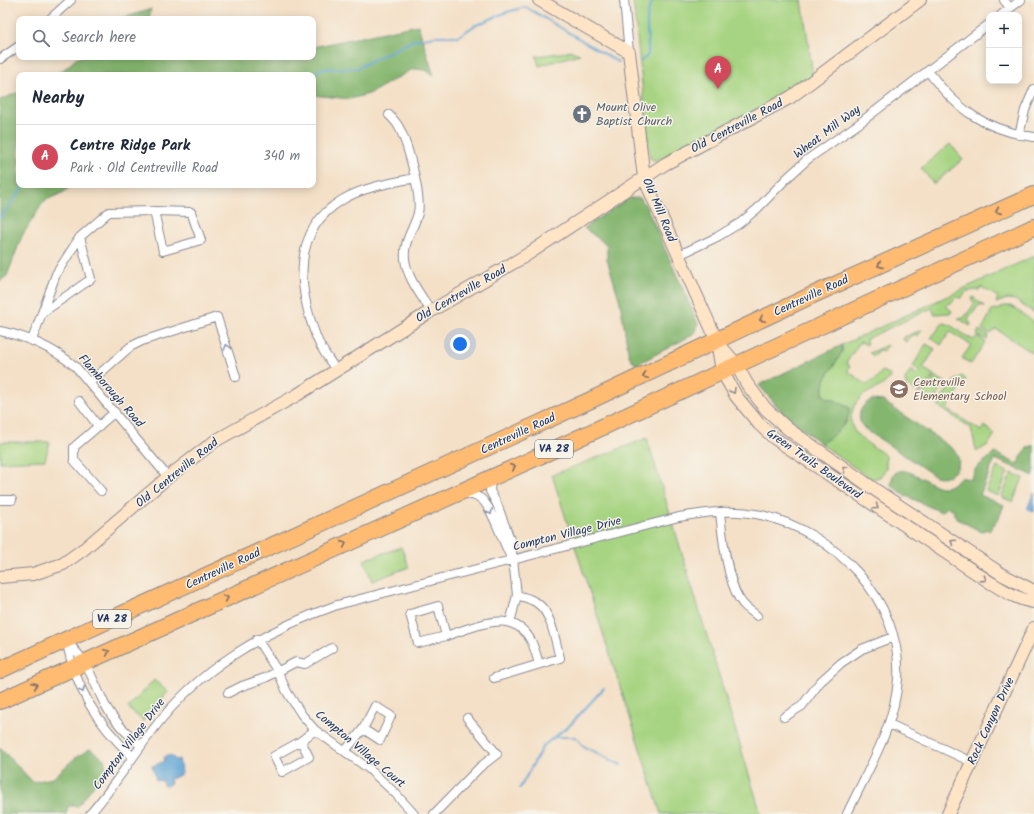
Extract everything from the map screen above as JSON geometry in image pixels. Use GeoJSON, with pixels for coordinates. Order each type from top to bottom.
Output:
{"type":"FeatureCollection","features":[{"type":"Feature","properties":{"kind":"highway","name":"Centreville Road"},"geometry":{"type":"LineString","coordinates":[[0,670],[593,400],[853,277],[1034,195]]}},
{"type":"Feature","properties":{"kind":"highway","name":"VA 28"},"geometry":{"type":"LineString","coordinates":[[0,701],[459,492],[1034,227]]}},
{"type":"Feature","properties":{"kind":"street"},"geometry":{"type":"LineString","coordinates":[[53,16],[71,0]]}},
{"type":"Feature","properties":{"kind":"street"},"geometry":{"type":"LineString","coordinates":[[539,0],[629,52]]}},
{"type":"Feature","properties":{"kind":"street","name":"Old Mill Road"},"geometry":{"type":"LineString","coordinates":[[624,0],[644,178],[717,341]]}},
{"type":"Feature","properties":{"kind":"street","name":"Old Centreville Road"},"geometry":{"type":"LineString","coordinates":[[0,577],[33,574],[63,564],[84,549],[168,477],[215,441],[278,406],[431,311],[525,256],[682,154],[791,97],[920,0]]}},
{"type":"Feature","properties":{"kind":"street"},"geometry":{"type":"LineString","coordinates":[[1004,0],[1010,8]]}},
{"type":"Feature","properties":{"kind":"street"},"geometry":{"type":"LineString","coordinates":[[1005,12],[1021,0]]}},
{"type":"Feature","properties":{"kind":"street","name":"Wheat Mill Way"},"geometry":{"type":"LineString","coordinates":[[679,255],[717,237],[740,223],[808,159],[986,26]]}},
{"type":"Feature","properties":{"kind":"street"},"geometry":{"type":"LineString","coordinates":[[0,59],[16,48]]}},
{"type":"Feature","properties":{"kind":"street"},"geometry":{"type":"LineString","coordinates":[[928,71],[943,91],[970,114],[996,128],[1019,135],[1034,137]]}},
{"type":"Feature","properties":{"kind":"street"},"geometry":{"type":"LineString","coordinates":[[1019,135],[1025,110],[1034,89]]}},
{"type":"Feature","properties":{"kind":"street"},"geometry":{"type":"LineString","coordinates":[[389,115],[397,123],[402,135],[419,195],[419,206],[416,219],[406,241],[405,260],[412,280],[431,311]]}},
{"type":"Feature","properties":{"kind":"street"},"geometry":{"type":"LineString","coordinates":[[336,370],[316,336],[305,295],[302,272],[307,243],[312,230],[322,217],[341,200],[367,189],[415,178]]}},
{"type":"Feature","properties":{"kind":"street"},"geometry":{"type":"LineString","coordinates":[[32,340],[56,274],[80,237],[109,212],[154,211],[191,212],[201,240],[163,251],[154,211]]}},
{"type":"Feature","properties":{"kind":"street"},"geometry":{"type":"LineString","coordinates":[[42,313],[91,279],[80,237]]}},
{"type":"Feature","properties":{"kind":"street"},"geometry":{"type":"LineString","coordinates":[[90,382],[130,347],[142,341],[217,317],[236,377]]}},
{"type":"Feature","properties":{"kind":"street","name":"Flamborough Road"},"geometry":{"type":"LineString","coordinates":[[0,331],[32,340],[63,356],[90,382],[168,477]]}},
{"type":"Feature","properties":{"kind":"street","name":"Green Trails Boulevard"},"geometry":{"type":"LineString","coordinates":[[717,341],[729,368],[736,396],[746,409],[774,438],[991,584],[1009,594],[1026,601],[1034,602]]}},
{"type":"Feature","properties":{"kind":"street","name":"Green Trails Boulevard"},"geometry":{"type":"LineString","coordinates":[[729,368],[747,384],[766,408],[788,429],[1003,575],[1034,591]]}},
{"type":"Feature","properties":{"kind":"street"},"geometry":{"type":"LineString","coordinates":[[79,401],[99,426]]}},
{"type":"Feature","properties":{"kind":"street"},"geometry":{"type":"LineString","coordinates":[[100,491],[74,460],[74,447],[115,412]]}},
{"type":"Feature","properties":{"kind":"street"},"geometry":{"type":"LineString","coordinates":[[491,477],[489,488],[511,542],[517,595],[510,623]]}},
{"type":"Feature","properties":{"kind":"street"},"geometry":{"type":"LineString","coordinates":[[459,492],[475,496],[484,501],[490,509],[503,544],[512,560]]}},
{"type":"Feature","properties":{"kind":"street"},"geometry":{"type":"LineString","coordinates":[[0,500],[12,500]]}},
{"type":"Feature","properties":{"kind":"street"},"geometry":{"type":"LineString","coordinates":[[720,512],[726,558],[733,582],[742,604],[757,616]]}},
{"type":"Feature","properties":{"kind":"street","name":"Compton Village Drive"},"geometry":{"type":"LineString","coordinates":[[90,814],[163,717],[199,680],[257,639],[302,618],[338,605],[679,517],[720,512],[740,512],[776,519],[805,531],[830,547],[852,567],[871,591],[888,621],[897,659],[897,693],[889,724],[847,814]]}},
{"type":"Feature","properties":{"kind":"street"},"geometry":{"type":"LineString","coordinates":[[494,678],[560,658],[547,615],[542,607],[536,601],[517,595]]}},
{"type":"Feature","properties":{"kind":"street"},"geometry":{"type":"LineString","coordinates":[[446,636],[438,606],[410,614],[418,643],[446,636],[480,625],[501,621],[521,627],[528,635],[539,664]]}},
{"type":"Feature","properties":{"kind":"street","name":"Rock Canyon Drive"},"geometry":{"type":"LineString","coordinates":[[948,814],[1034,628]]}},
{"type":"Feature","properties":{"kind":"street"},"geometry":{"type":"LineString","coordinates":[[784,717],[802,706],[820,682],[841,663],[862,650],[893,637]]}},
{"type":"Feature","properties":{"kind":"street","name":"Compton Village Court"},"geometry":{"type":"LineString","coordinates":[[257,639],[278,672],[291,698],[315,730],[345,751],[387,786],[414,814]]}},
{"type":"Feature","properties":{"kind":"street"},"geometry":{"type":"LineString","coordinates":[[66,640],[78,665],[109,711],[122,728],[141,746]]}},
{"type":"Feature","properties":{"kind":"street"},"geometry":{"type":"LineString","coordinates":[[66,640],[78,665],[84,695],[100,724],[133,757]]}},
{"type":"Feature","properties":{"kind":"street"},"geometry":{"type":"LineString","coordinates":[[228,693],[278,672],[296,662],[304,664],[332,648]]}},
{"type":"Feature","properties":{"kind":"street"},"geometry":{"type":"LineString","coordinates":[[434,814],[480,767],[497,754],[467,718]]}},
{"type":"Feature","properties":{"kind":"street"},"geometry":{"type":"LineString","coordinates":[[889,724],[972,762]]}},
{"type":"Feature","properties":{"kind":"street"},"geometry":{"type":"LineString","coordinates":[[345,751],[363,729]]}},
{"type":"Feature","properties":{"kind":"street"},"geometry":{"type":"LineString","coordinates":[[301,741],[315,730]]}},
{"type":"Feature","properties":{"kind":"green space"},"geometry":{"type":"Polygon","coordinates":[[[633,0],[802,0],[813,76],[716,131],[655,161],[650,158],[633,0]]]}},
{"type":"Feature","properties":{"kind":"green space"},"geometry":{"type":"Polygon","coordinates":[[[151,9],[150,16],[129,16],[151,9]]]}},
{"type":"Feature","properties":{"kind":"green space"},"geometry":{"type":"Polygon","coordinates":[[[418,25],[434,76],[426,70],[413,69],[369,94],[350,99],[316,95],[316,72],[60,72],[75,60],[316,60],[316,46],[418,25]]]}},
{"type":"Feature","properties":{"kind":"green space"},"geometry":{"type":"Polygon","coordinates":[[[569,50],[580,54],[539,66],[536,56],[568,52],[569,50]]]}},
{"type":"Feature","properties":{"kind":"green space"},"geometry":{"type":"Polygon","coordinates":[[[16,93],[16,188],[69,188],[64,192],[44,201],[22,236],[7,276],[0,281],[0,100],[16,93]]]}},
{"type":"Feature","properties":{"kind":"green space"},"geometry":{"type":"Polygon","coordinates":[[[950,144],[963,159],[934,184],[921,168],[950,144]]]}},
{"type":"Feature","properties":{"kind":"green space"},"geometry":{"type":"Polygon","coordinates":[[[629,198],[640,198],[646,206],[698,323],[694,334],[636,365],[629,356],[620,302],[607,259],[607,245],[584,228],[629,198]]]}},
{"type":"Feature","properties":{"kind":"green space"},"geometry":{"type":"Polygon","coordinates":[[[1034,256],[1034,313],[1015,300],[1007,299],[996,303],[998,297],[981,287],[979,290],[967,291],[961,298],[956,297],[950,304],[948,303],[946,306],[952,311],[951,313],[934,314],[932,308],[866,339],[867,345],[860,342],[846,363],[850,366],[848,371],[867,385],[871,381],[874,381],[882,371],[889,374],[890,377],[881,386],[859,399],[855,405],[851,418],[853,428],[859,437],[886,456],[886,468],[880,477],[871,479],[821,444],[846,423],[850,408],[832,399],[828,399],[823,395],[825,380],[842,352],[842,345],[1034,256]]]}},
{"type":"Feature","properties":{"kind":"green space"},"geometry":{"type":"Polygon","coordinates":[[[973,297],[984,306],[979,305],[968,320],[971,324],[970,326],[958,318],[964,318],[975,303],[971,300],[973,297]]]}},
{"type":"Feature","properties":{"kind":"green space"},"geometry":{"type":"Polygon","coordinates":[[[1004,306],[1011,306],[1034,322],[1034,354],[996,329],[990,334],[982,329],[993,309],[998,310],[1004,306]]]}},
{"type":"Feature","properties":{"kind":"green space"},"geometry":{"type":"Polygon","coordinates":[[[943,323],[950,325],[973,340],[977,336],[985,342],[971,364],[962,358],[971,345],[950,332],[941,345],[931,338],[943,323]]]}},
{"type":"Feature","properties":{"kind":"green space"},"geometry":{"type":"Polygon","coordinates":[[[922,330],[918,336],[912,334],[907,342],[903,340],[904,337],[922,330]]]}},
{"type":"Feature","properties":{"kind":"green space"},"geometry":{"type":"Polygon","coordinates":[[[979,330],[988,335],[987,340],[977,335],[979,330]]]}},
{"type":"Feature","properties":{"kind":"green space"},"geometry":{"type":"Polygon","coordinates":[[[926,344],[935,349],[923,368],[934,375],[920,394],[917,393],[923,389],[921,385],[918,385],[915,391],[906,385],[905,380],[911,370],[918,375],[920,373],[913,366],[926,344]]]}},
{"type":"Feature","properties":{"kind":"green space"},"geometry":{"type":"Polygon","coordinates":[[[842,345],[842,352],[825,380],[823,395],[828,399],[832,399],[850,408],[846,421],[840,429],[821,444],[783,413],[759,385],[842,345]]]}},
{"type":"Feature","properties":{"kind":"green space"},"geometry":{"type":"Polygon","coordinates":[[[887,345],[884,351],[878,350],[874,356],[869,353],[887,345]]]}},
{"type":"Feature","properties":{"kind":"green space"},"geometry":{"type":"Polygon","coordinates":[[[935,376],[946,383],[934,400],[930,401],[923,394],[935,376]]]}},
{"type":"Feature","properties":{"kind":"green space"},"geometry":{"type":"Polygon","coordinates":[[[962,376],[966,379],[947,409],[981,431],[984,426],[995,434],[988,445],[978,451],[976,450],[971,428],[939,407],[938,403],[953,382],[962,376]]]}},
{"type":"Feature","properties":{"kind":"green space"},"geometry":{"type":"Polygon","coordinates":[[[872,400],[883,401],[953,449],[959,460],[956,470],[947,476],[935,476],[865,429],[859,417],[861,409],[864,405],[872,400]]]}},
{"type":"Feature","properties":{"kind":"green space"},"geometry":{"type":"Polygon","coordinates":[[[647,438],[761,814],[661,814],[552,475],[647,438]]]}},
{"type":"Feature","properties":{"kind":"green space"},"geometry":{"type":"Polygon","coordinates":[[[0,442],[50,442],[45,460],[0,462],[0,442]]]}},
{"type":"Feature","properties":{"kind":"green space"},"geometry":{"type":"Polygon","coordinates":[[[1034,445],[1034,476],[995,459],[980,495],[1004,505],[999,518],[989,531],[986,529],[982,532],[959,520],[953,513],[955,511],[948,507],[941,512],[904,495],[891,485],[893,476],[898,471],[904,471],[912,473],[942,487],[949,486],[961,478],[971,479],[976,468],[995,453],[1017,464],[1027,448],[1034,445]]]}},
{"type":"Feature","properties":{"kind":"green space"},"geometry":{"type":"Polygon","coordinates":[[[997,467],[1008,472],[998,496],[986,491],[997,467]]]}},
{"type":"Feature","properties":{"kind":"green space"},"geometry":{"type":"Polygon","coordinates":[[[1012,473],[1023,478],[1013,502],[1001,497],[1012,473]]]}},
{"type":"Feature","properties":{"kind":"green space"},"geometry":{"type":"Polygon","coordinates":[[[401,547],[409,567],[372,581],[364,560],[401,547]]]}},
{"type":"Feature","properties":{"kind":"green space"},"geometry":{"type":"Polygon","coordinates":[[[154,680],[168,692],[143,721],[128,708],[154,680]]]}},
{"type":"Feature","properties":{"kind":"green space"},"geometry":{"type":"Polygon","coordinates":[[[0,748],[33,782],[53,778],[75,758],[90,749],[104,759],[107,772],[96,782],[78,806],[68,806],[66,814],[0,814],[0,748]]]}},
{"type":"Feature","properties":{"kind":"water"},"geometry":{"type":"Polygon","coordinates":[[[1034,492],[1034,512],[1027,509],[1034,492]]]}},
{"type":"Feature","properties":{"kind":"water"},"geometry":{"type":"Polygon","coordinates":[[[166,755],[172,756],[176,760],[179,759],[182,774],[170,779],[171,783],[166,786],[163,785],[162,781],[156,780],[152,766],[165,761],[164,758],[166,755]]]}},
{"type":"Feature","properties":{"kind":"waterway"},"geometry":{"type":"LineString","coordinates":[[641,61],[648,55],[647,19],[650,6],[654,0]]}},
{"type":"Feature","properties":{"kind":"waterway"},"geometry":{"type":"LineString","coordinates":[[316,72],[320,69],[357,68],[414,40],[436,36],[459,36],[474,26],[507,12],[526,7],[618,62]]}},
{"type":"Feature","properties":{"kind":"waterway"},"geometry":{"type":"LineString","coordinates":[[0,218],[23,188]]}},
{"type":"Feature","properties":{"kind":"waterway"},"geometry":{"type":"LineString","coordinates":[[520,788],[543,746],[570,725],[604,688]]}},
{"type":"Feature","properties":{"kind":"waterway"},"geometry":{"type":"LineString","coordinates":[[556,737],[576,737],[583,746],[621,765]]}},
{"type":"Feature","properties":{"kind":"place","name":"Centre Ridge Park"},"geometry":{"type":"Point","coordinates":[718,89]}},
{"type":"Feature","properties":{"kind":"place","name":"Mount Olive Baptist Church"},"geometry":{"type":"Point","coordinates":[582,114]}},
{"type":"Feature","properties":{"kind":"place","name":"Centreville Elementary School"},"geometry":{"type":"Point","coordinates":[899,389]}}]}
